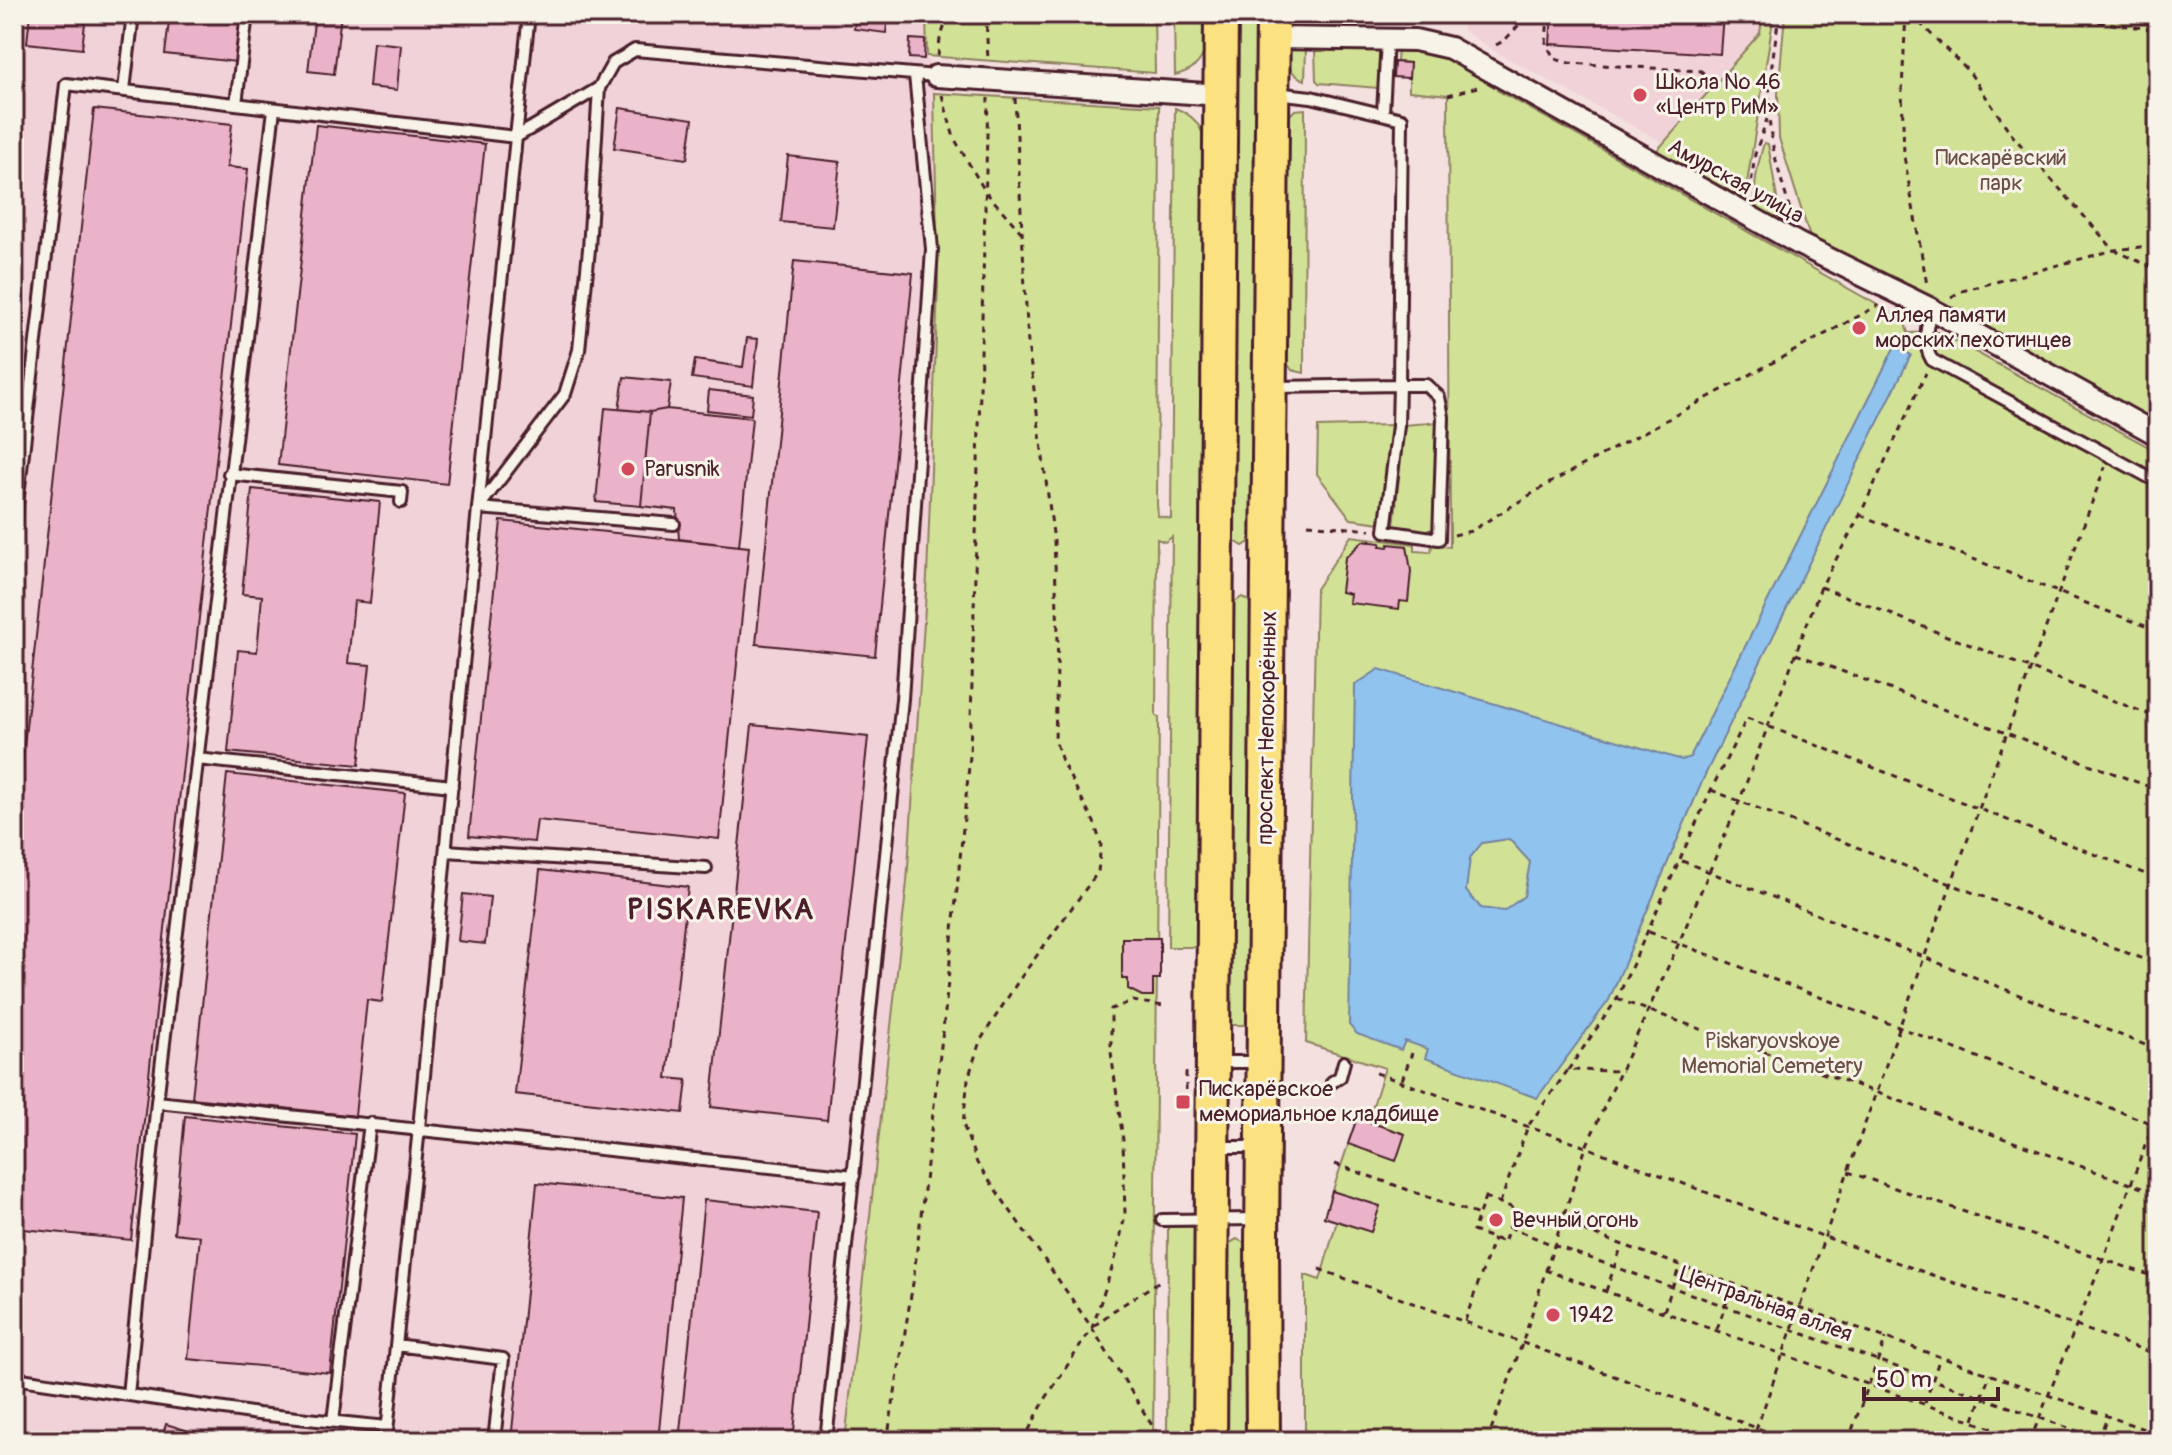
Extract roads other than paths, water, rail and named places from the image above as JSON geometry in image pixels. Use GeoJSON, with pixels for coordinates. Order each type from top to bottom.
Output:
{"type":"FeatureCollection","features":[{"type":"Feature","properties":{"kind":"main road"},"geometry":{"type":"LineString","coordinates":[[1210,1441],[1221,14]]}},
{"type":"Feature","properties":{"kind":"main road","name":"проспект Непокорённых"},"geometry":{"type":"LineString","coordinates":[[1263,1441],[1263,1062],[1273,26]]}},
{"type":"Feature","properties":{"kind":"main road"},"geometry":{"type":"LineString","coordinates":[[1217,572],[1269,571]]}},
{"type":"Feature","properties":{"kind":"street","name":"Амурская улица"},"geometry":{"type":"LineString","coordinates":[[1273,26],[1415,40],[1450,48],[1799,244],[1931,309],[2158,435]]}},
{"type":"Feature","properties":{"kind":"street"},"geometry":{"type":"LineString","coordinates":[[936,76],[1221,95]]}},
{"type":"Feature","properties":{"kind":"lane"},"geometry":{"type":"LineString","coordinates":[[124,90],[133,14]]}},
{"type":"Feature","properties":{"kind":"lane"},"geometry":{"type":"LineString","coordinates":[[236,104],[247,14]]}},
{"type":"Feature","properties":{"kind":"lane"},"geometry":{"type":"LineString","coordinates":[[386,1441],[529,14]]}},
{"type":"Feature","properties":{"kind":"lane"},"geometry":{"type":"LineString","coordinates":[[1383,113],[1387,39]]}},
{"type":"Feature","properties":{"kind":"lane"},"geometry":{"type":"LineString","coordinates":[[478,508],[565,394],[579,350],[599,88],[613,63],[635,50],[936,76]]}},
{"type":"Feature","properties":{"kind":"lane"},"geometry":{"type":"LineString","coordinates":[[826,1441],[902,699],[932,249],[915,75]]}},
{"type":"Feature","properties":{"kind":"lane"},"geometry":{"type":"LineString","coordinates":[[14,530],[66,84],[516,137],[599,88]]}},
{"type":"Feature","properties":{"kind":"lane"},"geometry":{"type":"LineString","coordinates":[[1270,386],[1399,385],[1426,385],[1439,397],[1443,417],[1439,539],[1385,531],[1398,426],[1399,385],[1402,119],[1311,97],[1272,93]]}},
{"type":"Feature","properties":{"kind":"lane"},"geometry":{"type":"LineString","coordinates":[[128,1395],[157,1102],[274,109]]}},
{"type":"Feature","properties":{"kind":"lane"},"geometry":{"type":"LineString","coordinates":[[1931,309],[1926,349],[1932,360],[2158,482]]}},
{"type":"Feature","properties":{"kind":"lane"},"geometry":{"type":"LineString","coordinates":[[229,474],[402,492],[401,502]]}},
{"type":"Feature","properties":{"kind":"lane"},"geometry":{"type":"LineString","coordinates":[[478,508],[674,524]]}},
{"type":"Feature","properties":{"kind":"lane"},"geometry":{"type":"LineString","coordinates":[[197,759],[452,786]]}},
{"type":"Feature","properties":{"kind":"lane"},"geometry":{"type":"LineString","coordinates":[[446,851],[706,868]]}},
{"type":"Feature","properties":{"kind":"lane"},"geometry":{"type":"LineString","coordinates":[[1212,1062],[1263,1062]]}},
{"type":"Feature","properties":{"kind":"lane"},"geometry":{"type":"LineString","coordinates":[[1332,1082],[1340,1077],[1344,1062]]}},
{"type":"Feature","properties":{"kind":"lane"},"geometry":{"type":"LineString","coordinates":[[157,1102],[854,1176]]}},
{"type":"Feature","properties":{"kind":"lane"},"geometry":{"type":"LineString","coordinates":[[333,1421],[370,1123]]}},
{"type":"Feature","properties":{"kind":"lane"},"geometry":{"type":"LineString","coordinates":[[1211,1147],[1263,1147]]}},
{"type":"Feature","properties":{"kind":"lane"},"geometry":{"type":"LineString","coordinates":[[1162,1220],[1262,1219]]}},
{"type":"Feature","properties":{"kind":"lane"},"geometry":{"type":"LineString","coordinates":[[396,1345],[503,1359],[494,1441]]}},
{"type":"Feature","properties":{"kind":"lane"},"geometry":{"type":"LineString","coordinates":[[14,1378],[258,1414],[387,1427]]}},
{"type":"Feature","properties":{"kind":"water"},"geometry":{"type":"Polygon","coordinates":[[[1895,346],[1911,355],[1705,775],[1609,1000],[1537,1098],[1425,1058],[1428,1049],[1405,1041],[1401,1050],[1357,1034],[1349,1025],[1355,685],[1379,669],[1682,760],[1690,757],[1895,346]],[[1509,839],[1482,843],[1470,858],[1466,891],[1481,908],[1504,911],[1524,896],[1530,862],[1509,839]]]}},
{"type":"Feature","properties":{"kind":"place","name":"Школа № 46 «Центр РиМ»"},"geometry":{"type":"Point","coordinates":[1640,95]}},
{"type":"Feature","properties":{"kind":"place","name":"Аллея памяти морских пехотинцев"},"geometry":{"type":"Point","coordinates":[1859,328]}},
{"type":"Feature","properties":{"kind":"place","name":"Parusnik"},"geometry":{"type":"Point","coordinates":[628,469]}},
{"type":"Feature","properties":{"kind":"place","name":"Пискарёвское мемориальное кладбище"},"geometry":{"type":"Point","coordinates":[1183,1102]}},
{"type":"Feature","properties":{"kind":"place","name":"Вечный огонь"},"geometry":{"type":"Point","coordinates":[1496,1220]}},
{"type":"Feature","properties":{"kind":"place","name":"1942"},"geometry":{"type":"Point","coordinates":[1553,1315]}},
{"type":"Feature","properties":{"kind":"district","name":"PISKAREVKA"},"geometry":{"type":"Point","coordinates":[721,909]}},
{"type":"Feature","properties":{"kind":"park label","name":"Пискарёвский парк"},"geometry":{"type":"Point","coordinates":[2001,170]}},
{"type":"Feature","properties":{"kind":"park label","name":"Piskaryovskoye Memorial Cemetery"},"geometry":{"type":"Point","coordinates":[1772,1054]}}]}
